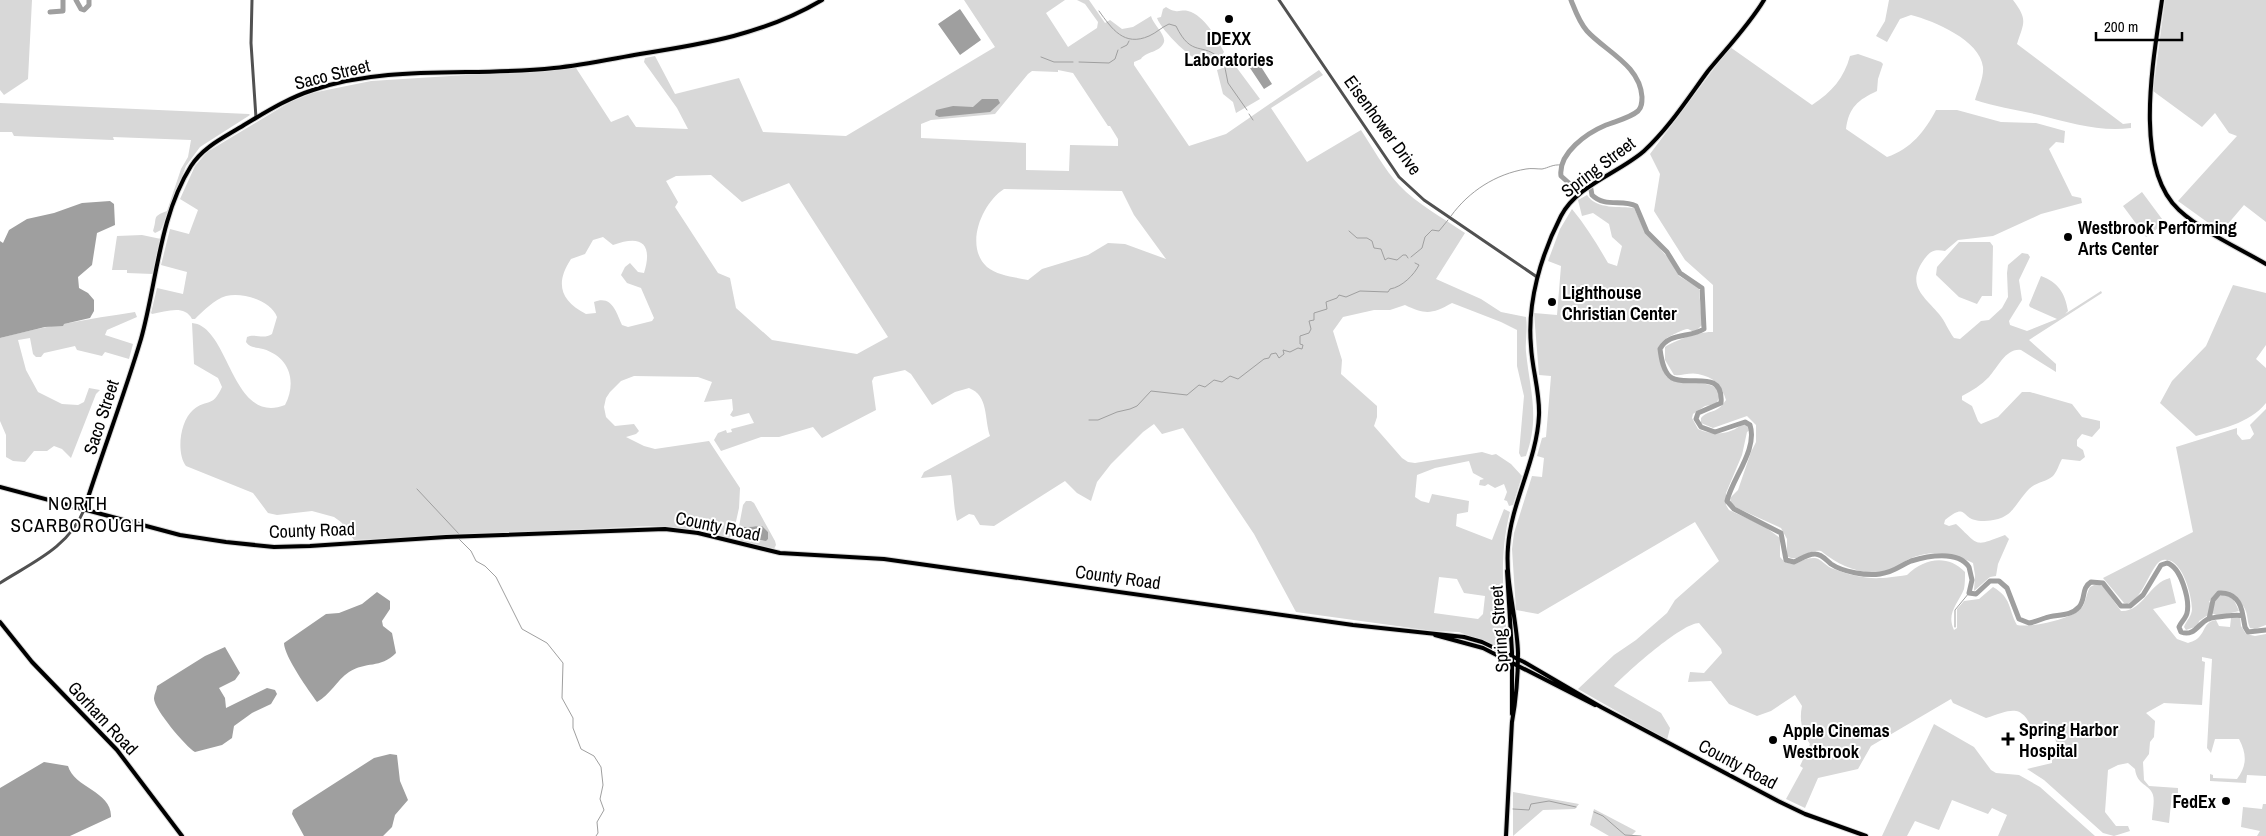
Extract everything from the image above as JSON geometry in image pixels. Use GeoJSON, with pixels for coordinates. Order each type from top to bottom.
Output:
{"type":"FeatureCollection","features":[{"type":"Feature","properties":{"kind":"main road","name":"Saco Street"},"geometry":{"type":"LineString","coordinates":[[84,510],[141,339],[164,238],[182,184],[192,165],[204,151],[289,99],[313,90],[368,78],[553,68],[683,49],[717,41],[774,23],[806,10],[822,0]]}},
{"type":"Feature","properties":{"kind":"main road","name":"Spring Street"},"geometry":{"type":"LineString","coordinates":[[1512,722],[1512,656],[1507,598],[1508,545],[1511,524],[1537,432],[1539,406],[1530,334],[1532,301],[1537,277],[1561,214],[1569,203],[1588,188],[1633,160],[1657,138],[1764,0]]}},
{"type":"Feature","properties":{"kind":"main road"},"geometry":{"type":"LineString","coordinates":[[2162,0],[2150,83],[2152,147],[2159,182],[2173,204],[2189,218],[2266,264]]}},
{"type":"Feature","properties":{"kind":"main road","name":"County Road"},"geometry":{"type":"LineString","coordinates":[[0,487],[194,538],[282,547],[417,538],[613,530],[683,530],[780,553],[850,555],[923,563],[1295,617],[1464,637],[1518,659],[1602,707],[1778,801],[1805,814],[1866,836]]}},
{"type":"Feature","properties":{"kind":"main road","name":"Spring Street"},"geometry":{"type":"LineString","coordinates":[[1506,836],[1512,722],[1518,659],[1508,565]]}},
{"type":"Feature","properties":{"kind":"main road","name":"Gorham Road"},"geometry":{"type":"LineString","coordinates":[[0,622],[32,662],[117,750],[182,836]]}},
{"type":"Feature","properties":{"kind":"main road","name":"County Road"},"geometry":{"type":"LineString","coordinates":[[1432,634],[1483,648],[1602,707]]}},
{"type":"Feature","properties":{"kind":"street"},"geometry":{"type":"LineString","coordinates":[[252,0],[251,44],[256,118]]}},
{"type":"Feature","properties":{"kind":"street","name":"Eisenhower Drive"},"geometry":{"type":"LineString","coordinates":[[1279,0],[1399,177],[1424,200],[1537,277]]}},
{"type":"Feature","properties":{"kind":"street"},"geometry":{"type":"LineString","coordinates":[[0,583],[65,540],[75,528],[84,510]]}},
{"type":"Feature","properties":{"kind":"shaded area"},"geometry":{"type":"Polygon","coordinates":[[[0,0],[32,0],[28,79],[4,95],[0,90],[0,0]]]}},
{"type":"Feature","properties":{"kind":"shaded area"},"geometry":{"type":"Polygon","coordinates":[[[964,0],[1065,0],[1046,13],[1068,47],[1097,28],[1098,22],[1085,4],[1077,0],[1089,0],[1105,23],[1110,20],[1122,29],[1133,27],[1151,16],[1163,36],[1164,42],[1156,50],[1134,62],[1134,65],[1189,146],[1226,134],[1319,70],[1323,75],[1271,108],[1307,162],[1361,130],[1394,179],[1406,192],[1422,205],[1465,233],[1436,279],[1481,299],[1501,312],[1526,317],[1526,352],[1533,416],[1530,442],[1526,456],[1521,457],[1519,453],[1524,396],[1517,366],[1517,330],[1452,303],[1429,312],[1405,305],[1390,310],[1374,310],[1343,317],[1333,331],[1342,360],[1341,374],[1377,406],[1377,417],[1374,426],[1402,458],[1408,462],[1415,463],[1482,452],[1492,455],[1496,454],[1511,464],[1522,476],[1513,505],[1509,506],[1507,501],[1504,500],[1507,492],[1504,484],[1495,488],[1488,484],[1485,486],[1479,485],[1480,480],[1484,479],[1473,473],[1469,461],[1435,468],[1417,475],[1415,497],[1429,503],[1432,494],[1469,501],[1468,512],[1457,514],[1456,526],[1492,540],[1504,509],[1510,512],[1506,530],[1503,563],[1508,647],[1503,649],[1459,632],[1433,631],[1296,612],[1254,534],[1183,428],[1162,434],[1154,424],[1143,432],[1111,464],[1097,482],[1091,501],[1077,493],[1065,481],[994,526],[980,525],[974,515],[969,514],[957,521],[951,475],[921,478],[924,472],[990,436],[983,402],[980,396],[969,388],[955,392],[932,405],[911,374],[905,370],[874,377],[872,381],[876,410],[822,438],[813,427],[779,437],[761,437],[721,451],[714,440],[718,433],[726,430],[727,433],[732,432],[731,429],[754,423],[749,413],[733,417],[730,415],[733,410],[732,399],[704,402],[712,382],[698,377],[634,376],[621,381],[606,398],[604,407],[606,417],[615,426],[634,424],[639,431],[626,437],[655,449],[709,441],[740,488],[739,508],[733,535],[727,539],[692,529],[650,526],[354,540],[341,522],[334,517],[312,511],[277,515],[268,513],[253,493],[186,466],[180,445],[185,422],[198,406],[212,401],[222,387],[218,378],[194,364],[192,323],[205,328],[215,340],[232,373],[242,389],[253,401],[267,408],[285,405],[289,396],[290,379],[289,371],[280,358],[246,342],[247,337],[250,336],[269,336],[272,334],[277,317],[269,306],[262,302],[248,296],[226,296],[213,302],[195,319],[192,319],[189,314],[180,310],[151,313],[157,288],[183,294],[187,272],[161,265],[170,229],[189,234],[198,210],[180,199],[195,166],[207,152],[290,102],[312,93],[371,81],[576,68],[611,122],[628,115],[636,127],[688,129],[677,108],[644,62],[645,58],[655,56],[675,94],[739,78],[763,132],[846,136],[995,47],[964,0]],[[1058,70],[1058,72],[1032,71],[995,114],[931,120],[921,124],[921,138],[1026,143],[1026,170],[1069,171],[1070,145],[1118,146],[1118,139],[1110,126],[1108,126],[1073,73],[1058,70]],[[711,175],[676,176],[666,181],[678,202],[675,207],[718,273],[730,278],[736,308],[772,340],[857,354],[888,337],[789,183],[742,202],[711,175]],[[1004,189],[996,196],[983,214],[976,237],[980,258],[987,267],[996,272],[1028,280],[1042,269],[1088,255],[1108,243],[1125,244],[1166,259],[1134,215],[1122,191],[1004,189]],[[603,237],[593,240],[585,254],[571,259],[563,276],[563,291],[570,303],[586,314],[596,313],[594,302],[605,301],[615,310],[622,325],[628,327],[652,321],[654,318],[641,288],[627,283],[621,275],[625,267],[630,263],[638,272],[644,273],[647,255],[643,244],[638,241],[631,241],[613,245],[603,237]],[[1439,577],[1434,613],[1478,619],[1483,614],[1485,596],[1464,593],[1457,579],[1439,577]]]}},
{"type":"Feature","properties":{"kind":"shaded area"},"geometry":{"type":"Polygon","coordinates":[[[1889,0],[2013,0],[2023,17],[2017,44],[2123,124],[2131,123],[2131,128],[2108,129],[2085,126],[1975,100],[1982,79],[1983,67],[1980,57],[1974,48],[1965,40],[1943,27],[1911,15],[1900,19],[1887,42],[1876,36],[1885,21],[1889,0]]]}},
{"type":"Feature","properties":{"kind":"shaded area"},"geometry":{"type":"Polygon","coordinates":[[[2165,0],[2266,0],[2266,222],[2244,205],[2221,232],[2178,201],[2237,136],[2229,133],[2215,113],[2202,127],[2153,91],[2165,0]]]}},
{"type":"Feature","properties":{"kind":"shaded area"},"geometry":{"type":"Polygon","coordinates":[[[1166,7],[1176,11],[1188,11],[1205,22],[1224,52],[1218,60],[1209,64],[1203,63],[1188,53],[1165,31],[1157,18],[1161,17],[1163,9],[1166,7]]]}},
{"type":"Feature","properties":{"kind":"shaded area"},"geometry":{"type":"Polygon","coordinates":[[[960,9],[981,40],[960,55],[938,24],[960,9]]]}},
{"type":"Feature","properties":{"kind":"shaded area"},"geometry":{"type":"Polygon","coordinates":[[[1730,47],[1812,105],[1826,95],[1841,78],[1850,56],[1858,54],[1881,62],[1883,64],[1878,79],[1877,91],[1856,105],[1849,115],[1846,129],[1887,157],[1896,154],[1910,144],[1927,125],[1936,110],[1957,110],[2001,122],[2036,123],[2065,131],[2064,143],[2056,142],[2049,149],[2072,196],[2081,198],[2082,203],[2041,214],[1993,236],[1958,240],[1945,251],[1938,250],[1928,255],[1918,270],[1916,277],[1919,290],[1923,296],[1941,317],[1954,338],[1960,339],[1981,321],[1989,320],[2002,308],[2008,297],[2008,265],[2022,253],[2028,254],[2030,257],[2019,280],[2022,300],[2009,321],[2010,325],[2027,331],[2057,319],[2029,305],[2041,276],[2052,281],[2060,289],[2067,305],[2068,311],[2065,314],[2101,291],[2102,293],[2029,340],[2056,364],[2056,372],[2021,350],[2016,350],[2003,359],[1983,383],[1962,396],[1962,400],[1972,406],[1981,424],[1998,417],[2022,392],[2030,392],[2072,404],[2082,417],[2100,421],[2100,428],[2092,437],[2082,434],[2077,440],[2077,446],[2083,450],[2085,457],[2080,461],[2062,459],[2053,476],[2029,489],[2006,516],[2000,519],[1981,521],[1974,520],[1964,513],[1958,512],[1945,520],[1944,524],[1949,526],[1956,524],[1969,537],[1978,542],[1982,543],[2005,535],[2009,539],[1998,564],[1996,576],[1990,577],[1974,591],[1975,575],[1973,563],[1950,555],[1925,554],[1907,560],[1896,568],[1875,572],[1866,572],[1847,567],[1821,551],[1811,552],[1795,558],[1787,556],[1787,539],[1781,528],[1737,508],[1731,503],[1730,498],[1738,490],[1756,442],[1756,425],[1747,416],[1713,428],[1701,423],[1701,418],[1704,415],[1719,408],[1726,400],[1722,390],[1713,380],[1704,375],[1692,373],[1674,375],[1665,360],[1665,347],[1669,344],[1695,334],[1713,332],[1713,285],[1685,260],[1654,211],[1660,174],[1650,154],[1730,47]]]}},
{"type":"Feature","properties":{"kind":"shaded area"},"geometry":{"type":"Polygon","coordinates":[[[1258,62],[1272,84],[1264,89],[1250,68],[1258,62]]]}},
{"type":"Feature","properties":{"kind":"shaded area"},"geometry":{"type":"Polygon","coordinates":[[[1234,64],[1260,99],[1236,113],[1233,102],[1223,94],[1217,70],[1234,64]]]}},
{"type":"Feature","properties":{"kind":"shaded area"},"geometry":{"type":"Polygon","coordinates":[[[982,99],[998,99],[1000,103],[990,112],[939,117],[935,115],[936,110],[953,106],[973,107],[982,99]]]}},
{"type":"Feature","properties":{"kind":"shaded area"},"geometry":{"type":"Polygon","coordinates":[[[0,103],[250,115],[200,147],[186,166],[161,230],[155,233],[153,231],[156,218],[167,211],[181,169],[188,157],[191,140],[113,137],[114,140],[112,140],[14,136],[12,132],[0,132],[0,103]]]}},
{"type":"Feature","properties":{"kind":"shaded area"},"geometry":{"type":"Polygon","coordinates":[[[2142,192],[2165,223],[2146,237],[2123,206],[2142,192]]]}},
{"type":"Feature","properties":{"kind":"shaded area"},"geometry":{"type":"Polygon","coordinates":[[[1587,195],[1591,200],[1602,205],[1634,208],[1646,234],[1658,241],[1661,250],[1671,261],[1679,276],[1699,288],[1702,325],[1695,332],[1686,329],[1662,342],[1659,351],[1662,366],[1665,375],[1669,379],[1701,383],[1717,389],[1719,395],[1716,404],[1705,406],[1693,414],[1692,418],[1698,429],[1710,433],[1722,433],[1733,430],[1744,423],[1749,426],[1750,430],[1747,432],[1742,455],[1726,493],[1726,505],[1729,510],[1764,526],[1780,538],[1780,557],[1784,561],[1792,563],[1815,558],[1831,568],[1869,578],[1907,575],[1921,565],[1936,560],[1951,562],[1965,572],[1964,589],[1951,619],[1954,630],[1957,628],[1957,609],[1964,601],[1979,599],[1993,587],[2004,595],[2017,625],[2024,626],[2052,622],[2078,611],[2083,606],[2090,587],[2096,584],[2103,586],[2121,611],[2129,610],[2141,602],[2157,585],[2170,578],[2176,603],[2153,609],[2177,639],[2188,643],[2191,642],[2198,638],[2207,624],[2212,621],[2216,620],[2219,626],[2230,627],[2231,618],[2240,616],[2241,626],[2246,634],[2255,636],[2266,634],[2266,776],[2247,775],[2246,783],[2210,781],[2210,774],[2213,775],[2213,778],[2237,779],[2243,769],[2245,755],[2239,739],[2215,739],[2211,753],[2207,748],[2212,659],[2202,657],[2202,661],[2205,662],[2202,705],[2164,703],[2146,713],[2155,721],[2154,737],[2150,742],[2149,754],[2143,762],[2144,780],[2149,786],[2178,788],[2178,793],[2172,794],[2169,823],[2152,820],[2154,801],[2151,791],[2138,779],[2135,769],[2128,763],[2118,765],[2108,770],[2105,812],[2116,826],[2128,826],[2130,831],[2114,836],[2103,833],[2044,780],[2027,769],[2052,763],[2052,760],[2059,755],[2054,733],[2034,733],[2030,723],[2021,713],[2016,711],[2003,712],[1986,718],[1953,703],[1951,699],[1871,746],[1858,769],[1818,778],[1805,808],[1786,799],[1803,768],[1800,766],[1810,744],[1802,726],[1802,706],[1795,695],[1771,711],[1757,716],[1729,704],[1711,681],[1688,682],[1690,672],[1704,673],[1722,653],[1721,649],[1699,623],[1691,625],[1668,639],[1630,670],[1614,686],[1661,713],[1670,728],[1667,740],[1578,689],[1614,655],[1636,640],[1667,613],[1675,600],[1719,561],[1695,522],[1538,614],[1516,610],[1512,549],[1514,533],[1532,476],[1542,477],[1544,458],[1537,456],[1542,438],[1546,437],[1551,376],[1539,375],[1534,313],[1557,315],[1561,266],[1548,261],[1560,229],[1572,209],[1608,263],[1617,266],[1622,246],[1612,237],[1609,224],[1593,213],[1582,216],[1578,200],[1587,195]]]}},
{"type":"Feature","properties":{"kind":"shaded area"},"geometry":{"type":"Polygon","coordinates":[[[110,201],[114,204],[115,225],[97,233],[92,265],[78,277],[79,288],[88,293],[94,300],[94,311],[90,318],[64,324],[63,326],[45,327],[0,338],[0,241],[3,243],[9,230],[27,219],[54,213],[82,203],[110,201]]]}},
{"type":"Feature","properties":{"kind":"shaded area"},"geometry":{"type":"Polygon","coordinates":[[[142,235],[161,239],[153,274],[127,273],[127,270],[112,270],[117,236],[142,235]]]}},
{"type":"Feature","properties":{"kind":"shaded area"},"geometry":{"type":"Polygon","coordinates":[[[1959,242],[1990,242],[1993,246],[1992,296],[1982,296],[1977,304],[1959,297],[1936,275],[1937,267],[1959,242]]]}},
{"type":"Feature","properties":{"kind":"shaded area"},"geometry":{"type":"Polygon","coordinates":[[[2233,285],[2266,293],[2266,345],[2256,359],[2266,368],[2266,403],[2243,421],[2196,436],[2160,403],[2172,381],[2206,346],[2233,285]]]}},
{"type":"Feature","properties":{"kind":"shaded area"},"geometry":{"type":"Polygon","coordinates":[[[135,312],[137,317],[107,330],[105,335],[133,344],[129,359],[105,352],[102,356],[77,350],[75,346],[44,353],[41,357],[36,357],[33,354],[30,338],[18,340],[26,370],[38,392],[62,404],[78,405],[84,402],[89,388],[100,390],[96,394],[71,458],[62,449],[54,446],[47,451],[34,451],[25,462],[13,461],[6,457],[6,435],[0,421],[0,338],[50,326],[135,312]]]}},
{"type":"Feature","properties":{"kind":"shaded area"},"geometry":{"type":"Polygon","coordinates":[[[2266,409],[2266,625],[2255,629],[2250,628],[2242,603],[2228,592],[2223,592],[2213,596],[2209,602],[2211,603],[2208,615],[2199,621],[2198,626],[2186,630],[2184,627],[2192,612],[2192,603],[2181,570],[2170,560],[2159,562],[2139,595],[2127,604],[2124,603],[2103,578],[2193,532],[2176,447],[2237,428],[2237,434],[2242,440],[2250,439],[2254,434],[2250,425],[2266,409]]]}},
{"type":"Feature","properties":{"kind":"shaded area"},"geometry":{"type":"Polygon","coordinates":[[[746,501],[754,503],[775,541],[774,549],[742,542],[737,537],[743,505],[746,501]],[[753,526],[743,527],[738,532],[739,538],[763,541],[768,539],[768,532],[753,526]]]}},
{"type":"Feature","properties":{"kind":"shaded area"},"geometry":{"type":"Polygon","coordinates":[[[762,526],[768,532],[768,539],[766,541],[738,537],[738,532],[743,527],[762,526]]]}},
{"type":"Feature","properties":{"kind":"shaded area"},"geometry":{"type":"Polygon","coordinates":[[[377,592],[390,601],[390,609],[382,621],[383,626],[392,633],[396,653],[384,661],[349,672],[317,702],[292,664],[284,643],[326,614],[339,613],[362,604],[377,592]]]}},
{"type":"Feature","properties":{"kind":"shaded area"},"geometry":{"type":"Polygon","coordinates":[[[2223,594],[2233,598],[2239,611],[2219,616],[2211,613],[2216,598],[2223,594]]]}},
{"type":"Feature","properties":{"kind":"shaded area"},"geometry":{"type":"Polygon","coordinates":[[[225,647],[240,673],[235,680],[219,688],[225,698],[226,708],[267,688],[275,690],[277,694],[271,704],[252,713],[234,726],[232,738],[222,745],[195,752],[178,735],[159,710],[154,698],[157,686],[205,656],[225,647]]]}},
{"type":"Feature","properties":{"kind":"shaded area"},"geometry":{"type":"Polygon","coordinates":[[[1934,724],[1974,747],[1991,770],[1996,773],[2019,775],[2040,787],[2095,836],[1998,836],[2007,815],[1992,808],[1988,814],[1952,800],[1939,830],[1915,821],[1907,836],[1882,836],[1934,724]]]}},
{"type":"Feature","properties":{"kind":"shaded area"},"geometry":{"type":"Polygon","coordinates":[[[390,754],[397,755],[400,781],[408,800],[395,815],[392,827],[383,836],[304,836],[292,814],[293,810],[374,758],[390,754]]]}},
{"type":"Feature","properties":{"kind":"shaded area"},"geometry":{"type":"Polygon","coordinates":[[[44,762],[68,766],[77,780],[106,801],[110,808],[111,817],[70,836],[0,836],[0,788],[44,762]]]}},
{"type":"Feature","properties":{"kind":"shaded area"},"geometry":{"type":"Polygon","coordinates":[[[1513,792],[1579,804],[1575,809],[1543,810],[1513,836],[1513,792]]]}},
{"type":"Feature","properties":{"kind":"shaded area"},"geometry":{"type":"Polygon","coordinates":[[[2263,804],[2266,804],[2266,836],[2257,836],[2260,831],[2241,827],[2243,807],[2262,809],[2263,804]]]}},
{"type":"Feature","properties":{"kind":"shaded area"},"geometry":{"type":"Polygon","coordinates":[[[1594,809],[1636,831],[1631,836],[1609,836],[1590,825],[1594,809]]]}},
{"type":"Feature","properties":{"kind":"waterway"},"geometry":{"type":"LineString","coordinates":[[50,12],[63,11],[63,0]]}},
{"type":"Feature","properties":{"kind":"waterway"},"geometry":{"type":"LineString","coordinates":[[76,0],[81,9],[84,10],[89,5],[89,0]]}},
{"type":"Feature","properties":{"kind":"waterway"},"geometry":{"type":"LineString","coordinates":[[1571,0],[1579,20],[1587,31],[1620,59],[1635,76],[1640,86],[1642,101],[1640,108],[1635,113],[1598,129],[1575,145],[1564,159],[1561,176],[1570,184],[1589,179],[1592,195],[1597,199],[1636,206],[1647,232],[1667,252],[1680,273],[1702,288],[1704,329],[1674,338],[1664,344],[1660,349],[1663,365],[1666,372],[1672,378],[1686,381],[1711,382],[1717,386],[1720,392],[1721,403],[1698,413],[1696,419],[1701,427],[1715,432],[1745,422],[1750,425],[1752,434],[1748,454],[1727,501],[1734,509],[1781,533],[1786,560],[1794,562],[1809,555],[1817,554],[1842,569],[1855,573],[1880,574],[1925,557],[1950,556],[1958,558],[1969,567],[1972,580],[1969,593],[1976,594],[1990,581],[1999,581],[2007,588],[2019,619],[2029,623],[2067,614],[2075,610],[2081,604],[2086,587],[2091,582],[2103,583],[2121,606],[2130,606],[2143,595],[2161,565],[2167,563],[2172,566],[2180,577],[2186,593],[2188,607],[2186,617],[2179,627],[2181,632],[2189,633],[2208,619],[2236,615],[2243,616],[2248,632],[2266,630]]}},
{"type":"Feature","properties":{"kind":"waterway"},"geometry":{"type":"LineString","coordinates":[[1099,11],[1114,30],[1126,38],[1140,39],[1152,35],[1169,24],[1176,26],[1187,43],[1208,51],[1220,59]]}},
{"type":"Feature","properties":{"kind":"waterway"},"geometry":{"type":"LineString","coordinates":[[1121,48],[1127,45],[1129,41]]}},
{"type":"Feature","properties":{"kind":"waterway"},"geometry":{"type":"LineString","coordinates":[[1079,62],[1109,63],[1115,59],[1118,50]]}},
{"type":"Feature","properties":{"kind":"waterway"},"geometry":{"type":"LineString","coordinates":[[1041,57],[1054,62],[1073,62]]}},
{"type":"Feature","properties":{"kind":"waterway"},"geometry":{"type":"LineString","coordinates":[[1224,63],[1228,83],[1247,110]]}},
{"type":"Feature","properties":{"kind":"waterway"},"geometry":{"type":"LineString","coordinates":[[1249,114],[1253,120]]}},
{"type":"Feature","properties":{"kind":"waterway"},"geometry":{"type":"LineString","coordinates":[[1451,216],[1475,191],[1494,179],[1515,171],[1542,169],[1561,165]]}},
{"type":"Feature","properties":{"kind":"waterway"},"geometry":{"type":"LineString","coordinates":[[1411,257],[1422,248],[1425,237],[1432,230],[1439,231],[1448,220]]}},
{"type":"Feature","properties":{"kind":"waterway"},"geometry":{"type":"LineString","coordinates":[[1349,231],[1357,238],[1367,238],[1372,241],[1374,248],[1381,249],[1385,260],[1388,258],[1397,260],[1403,255],[1406,255],[1408,258]]}},
{"type":"Feature","properties":{"kind":"waterway"},"geometry":{"type":"LineString","coordinates":[[1089,420],[1098,420],[1137,406],[1151,391],[1187,395],[1199,385],[1205,387],[1214,380],[1222,382],[1230,376],[1238,379],[1264,359],[1269,358],[1271,354],[1276,353],[1279,358],[1284,354],[1283,350],[1290,352],[1298,348],[1302,349],[1303,345],[1300,344],[1300,336],[1309,333],[1311,329],[1309,321],[1314,320],[1314,313],[1327,309],[1326,302],[1337,298],[1339,295],[1346,297],[1360,291],[1388,292],[1390,289],[1399,286],[1414,273],[1419,265],[1415,263]]}},
{"type":"Feature","properties":{"kind":"waterway"},"geometry":{"type":"LineString","coordinates":[[417,489],[459,534]]}},
{"type":"Feature","properties":{"kind":"waterway"},"geometry":{"type":"LineString","coordinates":[[459,539],[471,551],[476,561],[485,566],[496,577],[522,629],[547,643],[563,663],[562,698],[573,718],[573,728],[581,749],[594,756],[601,767],[603,785],[600,799],[604,810],[597,822],[598,833],[596,836]]}},
{"type":"Feature","properties":{"kind":"waterway"},"geometry":{"type":"LineString","coordinates":[[1955,627],[1955,610],[1969,593]]}},
{"type":"Feature","properties":{"kind":"waterway"},"geometry":{"type":"LineString","coordinates":[[2209,619],[2213,600],[2219,593],[2233,596],[2241,606],[2243,616]]}},
{"type":"Feature","properties":{"kind":"waterway"},"geometry":{"type":"LineString","coordinates":[[1513,809],[1529,810],[1531,804],[1549,801],[1576,807]]}},
{"type":"Feature","properties":{"kind":"waterway"},"geometry":{"type":"LineString","coordinates":[[1594,812],[1603,816],[1625,835],[1641,836]]}},
{"type":"Feature","properties":{"kind":"place","name":"IDEXX Laboratories"},"geometry":{"type":"Point","coordinates":[1229,19]}},
{"type":"Feature","properties":{"kind":"place","name":"Westbrook Performing Arts Center"},"geometry":{"type":"Point","coordinates":[2068,237]}},
{"type":"Feature","properties":{"kind":"place","name":"Lighthouse Christian Center"},"geometry":{"type":"Point","coordinates":[1552,302]}},
{"type":"Feature","properties":{"kind":"place","name":"Spring Harbor Hospital"},"geometry":{"type":"Point","coordinates":[2008,739]}},
{"type":"Feature","properties":{"kind":"place","name":"Apple Cinemas Westbrook"},"geometry":{"type":"Point","coordinates":[1773,740]}},
{"type":"Feature","properties":{"kind":"place","name":"FedEx"},"geometry":{"type":"Point","coordinates":[2226,801]}},
{"type":"Feature","properties":{"kind":"district","name":"NORTH SCARBOROUGH"},"geometry":{"type":"Point","coordinates":[78,514]}}]}
